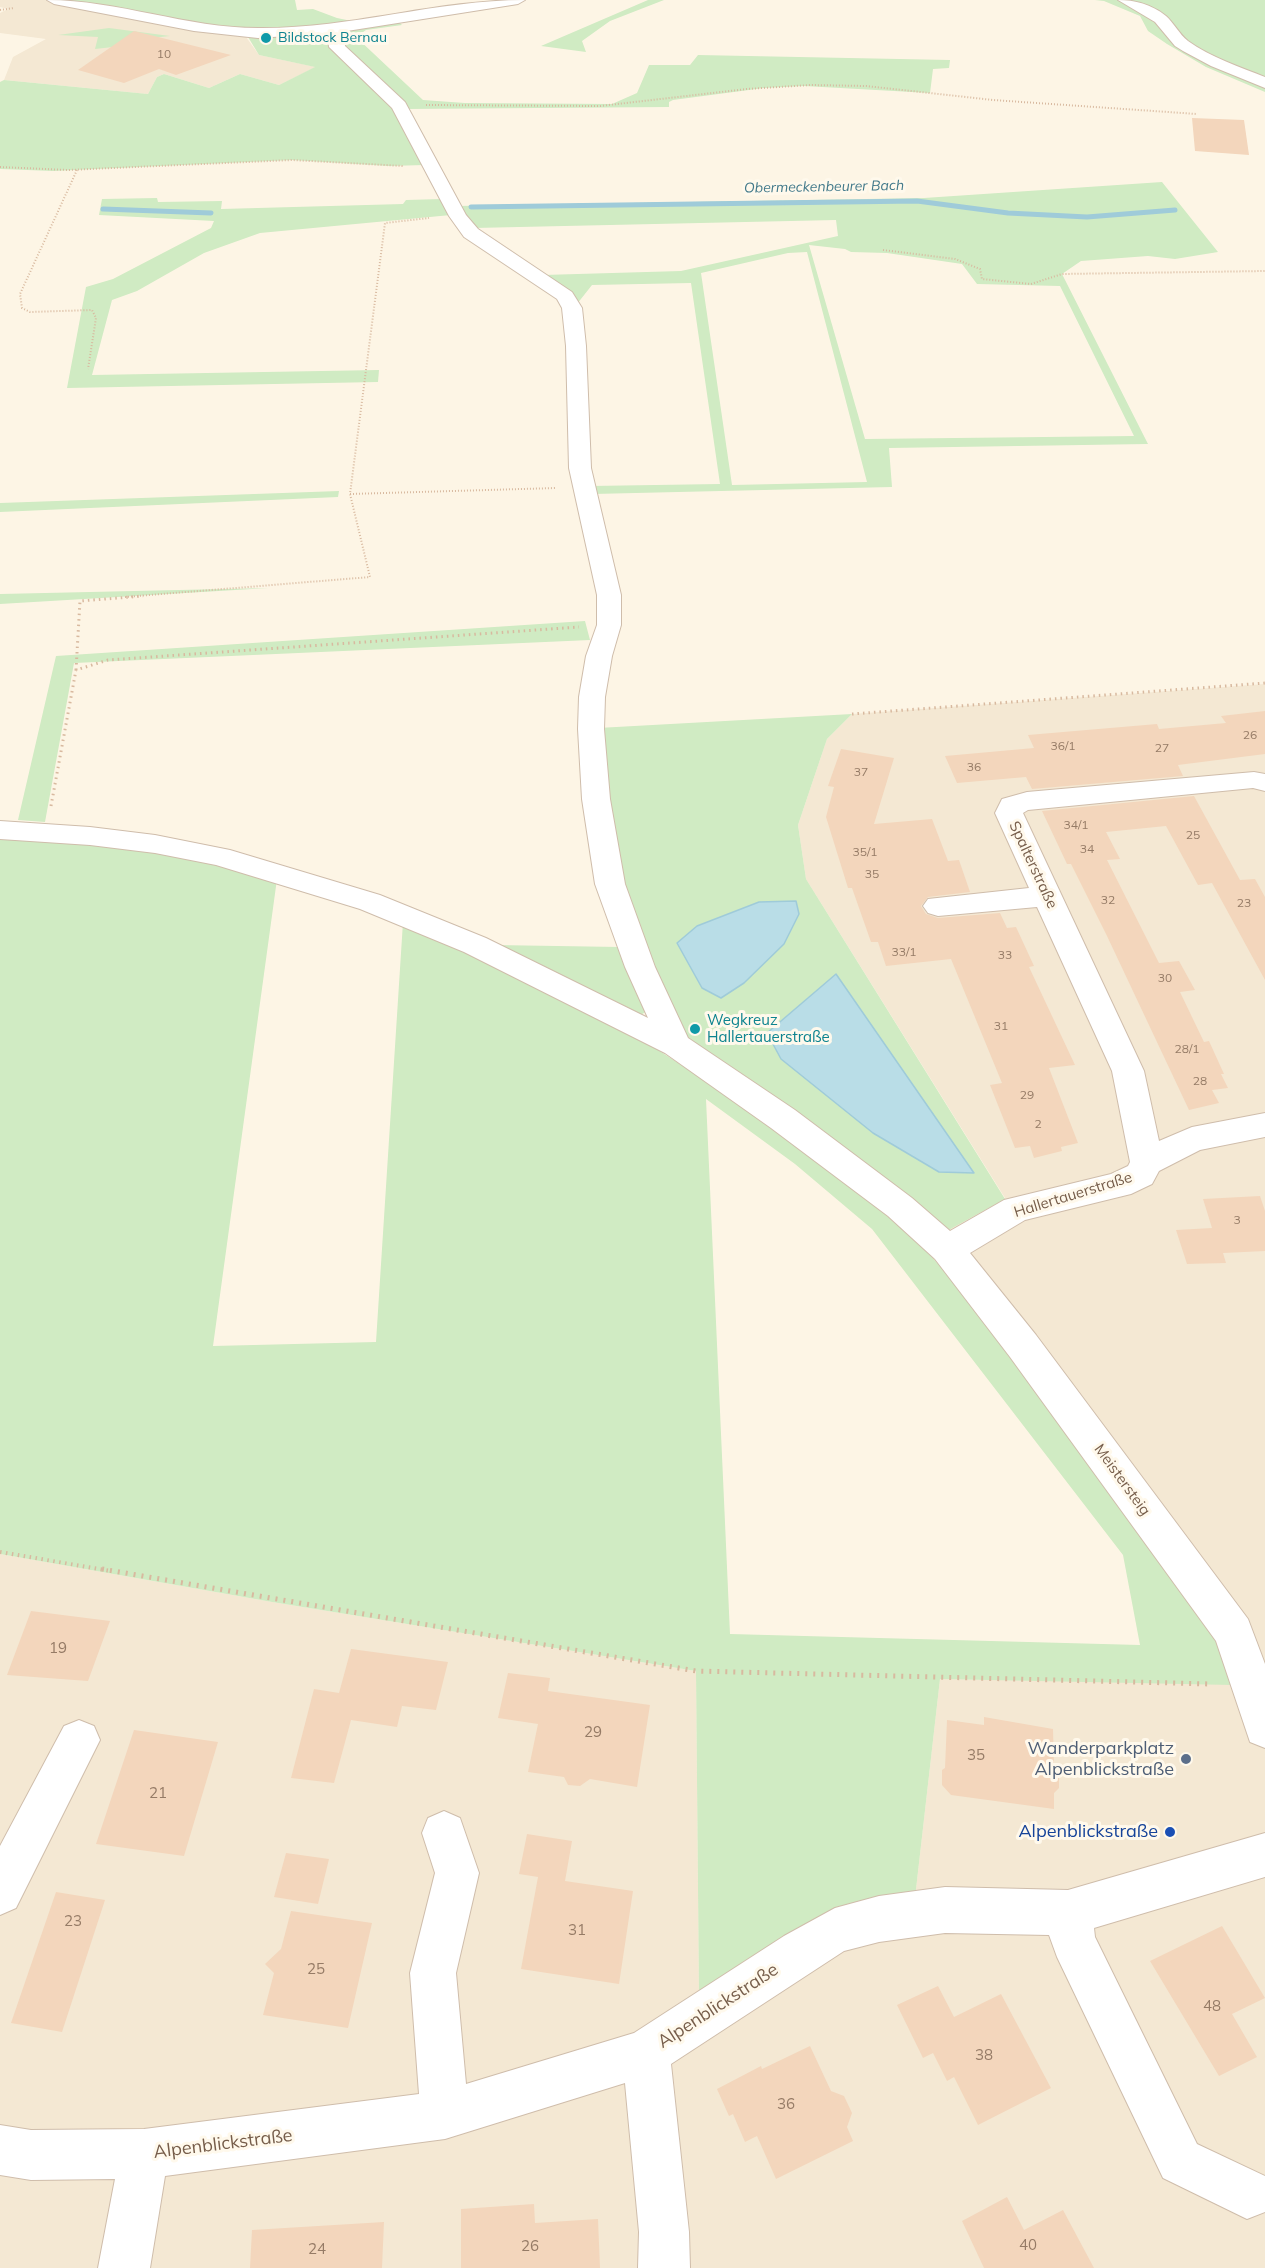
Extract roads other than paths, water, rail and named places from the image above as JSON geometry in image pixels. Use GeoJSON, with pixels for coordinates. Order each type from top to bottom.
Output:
{"type":"FeatureCollection","features":[{"type":"Feature","properties":{"kind":"street"},"geometry":{"type":"LineString","coordinates":[[54,0],[194,26],[249,33],[342,27],[518,0]]}},
{"type":"Feature","properties":{"kind":"street"},"geometry":{"type":"LineString","coordinates":[[1125,0],[1160,19],[1181,43],[1265,83]]}},
{"type":"Feature","properties":{"kind":"street"},"geometry":{"type":"LineString","coordinates":[[342,27],[336,38],[337,46],[399,106],[458,216],[471,233],[483,243],[551,285],[565,296],[572,308],[576,346],[580,468],[601,552],[609,596],[609,625],[596,676],[591,729],[603,849],[610,884],[625,929],[676,1045]]}},
{"type":"Feature","properties":{"kind":"street","name":"Spalterstraße"},"geometry":{"type":"LineString","coordinates":[[1147,1162],[1128,1071],[1009,813],[1012,805],[1027,801],[1254,780],[1265,783]]}},
{"type":"Feature","properties":{"kind":"street","name":"Meistersteig"},"geometry":{"type":"LineString","coordinates":[[0,830],[90,836],[220,857],[370,902],[475,945],[676,1045],[783,1119],[900,1207],[947,1249],[1023,1346],[1234,1632],[1265,1728]]}},
{"type":"Feature","properties":{"kind":"street"},"geometry":{"type":"LineString","coordinates":[[938,906],[1047,896]]}},
{"type":"Feature","properties":{"kind":"street","name":"Hallertauerstraße"},"geometry":{"type":"LineString","coordinates":[[947,1249],[1016,1209],[1119,1185],[1140,1175],[1147,1162],[1192,1139],[1265,1125]]}},
{"type":"Feature","properties":{"kind":"street"},"geometry":{"type":"LineString","coordinates":[[0,1892],[79,1740]]}},
{"type":"Feature","properties":{"kind":"street"},"geometry":{"type":"LineString","coordinates":[[444,1833],[457,1874],[433,1972],[445,2115]]}},
{"type":"Feature","properties":{"kind":"street","name":"Alpenblickstraße"},"geometry":{"type":"LineString","coordinates":[[0,2150],[32,2155],[144,2154],[445,2115],[646,2053],[835,1931],[879,1919],[945,1910],[1068,1913],[1265,1855]]}},
{"type":"Feature","properties":{"kind":"street"},"geometry":{"type":"LineString","coordinates":[[1068,1913],[1073,1941],[1180,2162],[1247,2194]]}},
{"type":"Feature","properties":{"kind":"street","name":"Alpenblickstraße"},"geometry":{"type":"LineString","coordinates":[[646,2053],[663,2220],[663,2268]]}},
{"type":"Feature","properties":{"kind":"street"},"geometry":{"type":"LineString","coordinates":[[124,2268],[144,2154]]}},
{"type":"Feature","properties":{"kind":"water"},"geometry":{"type":"Polygon","coordinates":[[[796,901],[799,914],[784,944],[744,983],[721,998],[702,988],[677,943],[697,926],[759,902],[796,901]]]}},
{"type":"Feature","properties":{"kind":"water"},"geometry":{"type":"Polygon","coordinates":[[[836,974],[974,1173],[939,1172],[873,1133],[781,1059],[767,1033],[836,974]]]}},
{"type":"Feature","properties":{"kind":"waterway","name":"Obermeckenbeurer Bach"},"geometry":{"type":"LineString","coordinates":[[471,207],[917,201],[1008,213],[1087,217],[1175,210]]}},
{"type":"Feature","properties":{"kind":"waterway","name":"Obermeckenbeurer Bach"},"geometry":{"type":"LineString","coordinates":[[103,209],[211,213]]}},
{"type":"Feature","properties":{"kind":"place","name":"Bildstock Bernau"},"geometry":{"type":"Point","coordinates":[266,38]}},
{"type":"Feature","properties":{"kind":"place","name":"Wegkreuz Hallertauerstraße"},"geometry":{"type":"Point","coordinates":[695,1029]}},
{"type":"Feature","properties":{"kind":"place","name":"Wanderparkplatz Alpenblickstraße"},"geometry":{"type":"Point","coordinates":[1186,1759]}},
{"type":"Feature","properties":{"kind":"place","name":"Alpenblickstraße"},"geometry":{"type":"Point","coordinates":[1170,1832]}}]}
